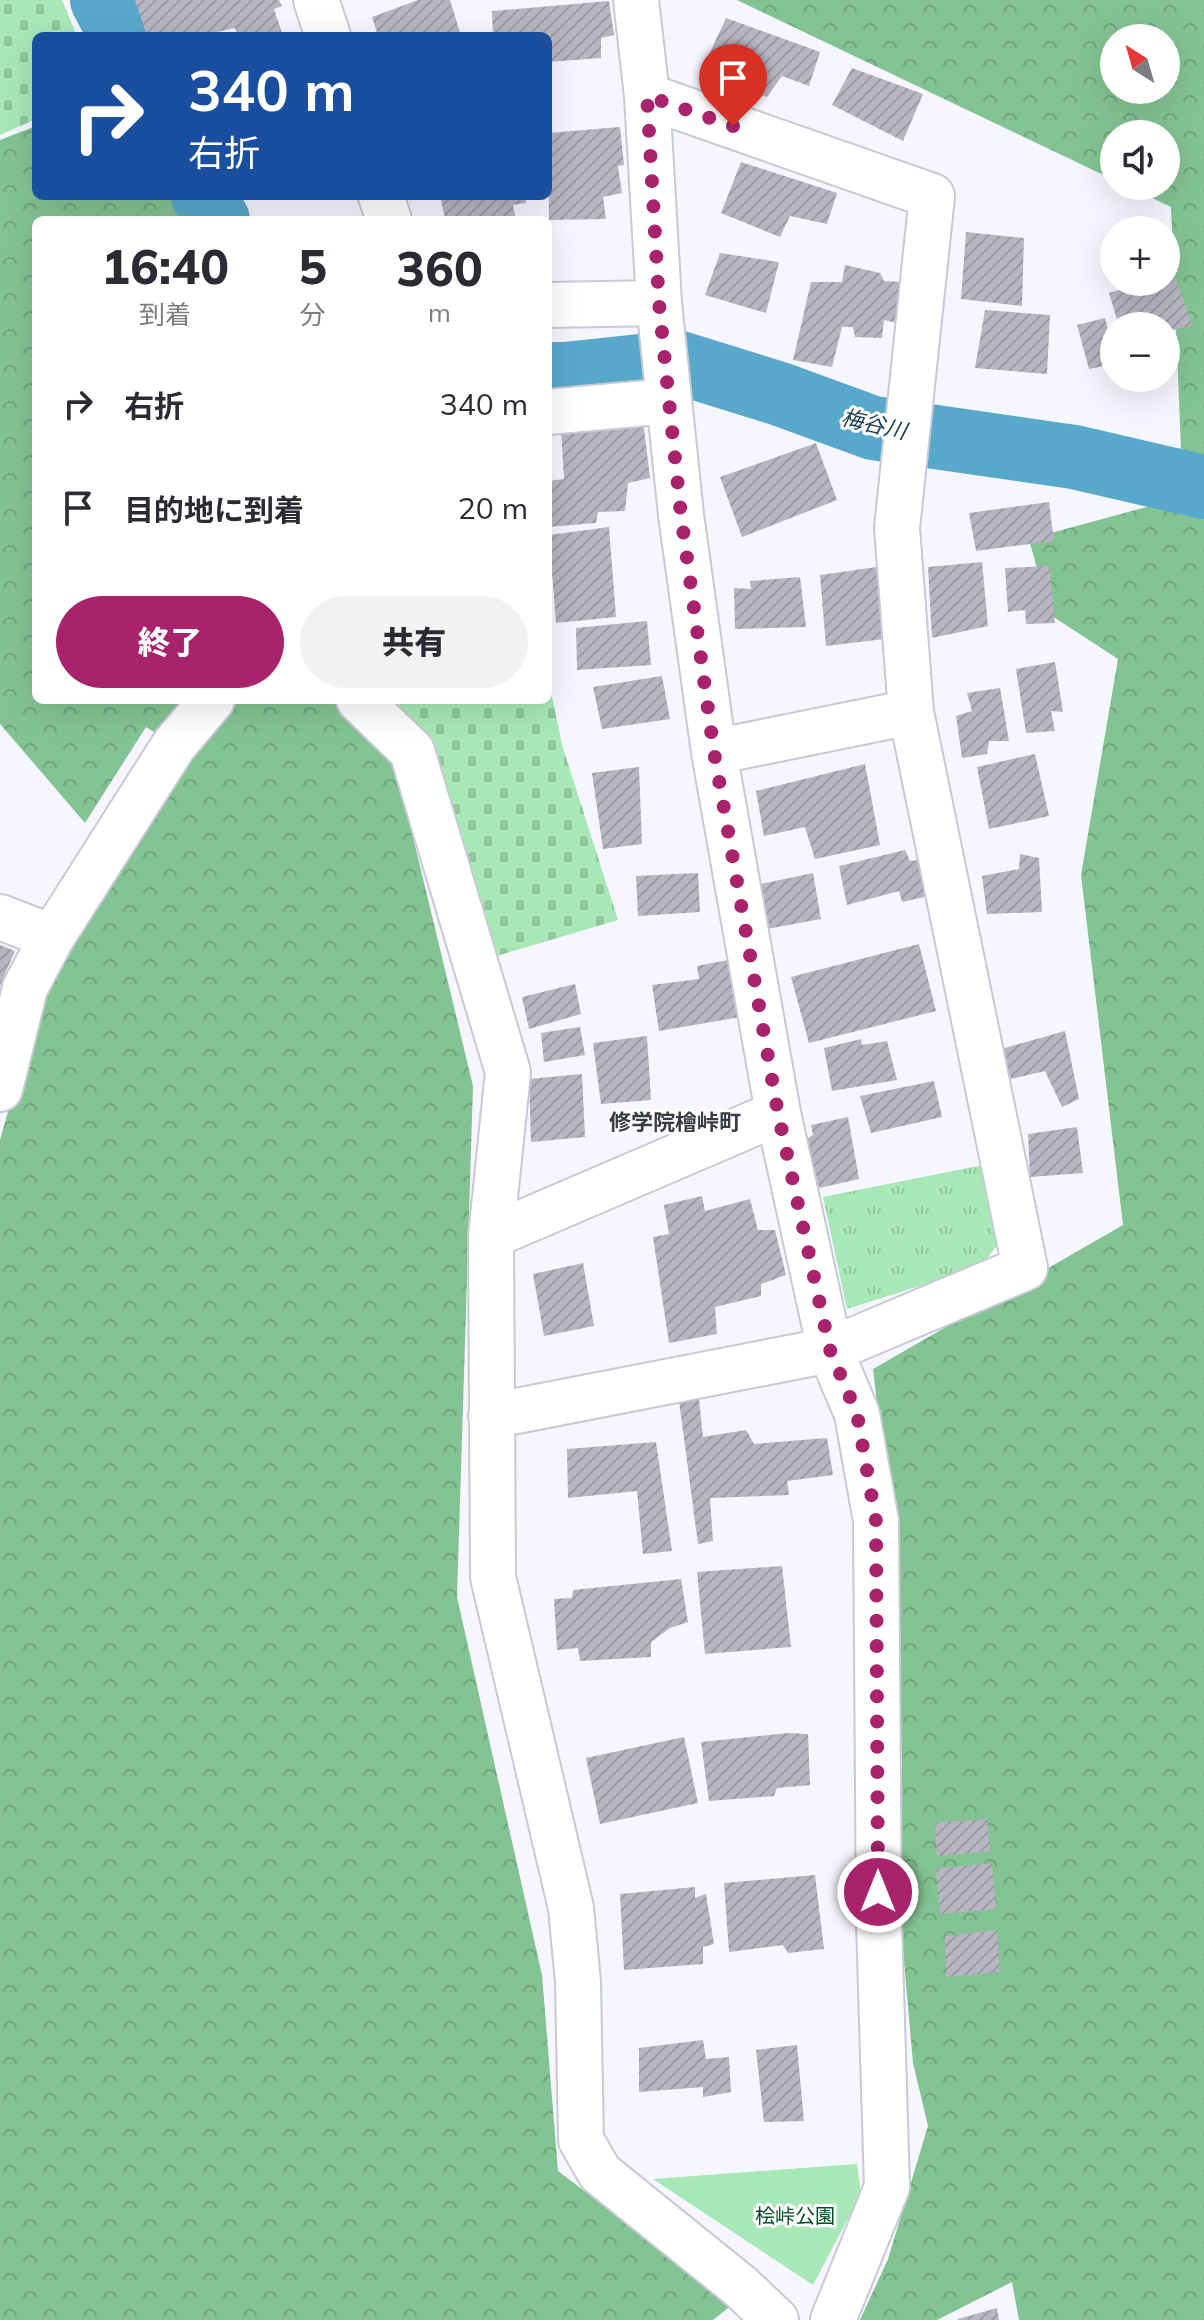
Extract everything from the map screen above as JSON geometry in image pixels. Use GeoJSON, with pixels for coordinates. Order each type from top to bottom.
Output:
{"type":"FeatureCollection","features":[{"type":"Feature","properties":{"kind":"street"},"geometry":{"type":"LineString","coordinates":[[316,0],[327,32]]}},
{"type":"Feature","properties":{"kind":"street"},"geometry":{"type":"LineString","coordinates":[[636,0],[647,96],[659,303],[669,401],[681,515],[714,752],[778,1113],[830,1350],[857,1414],[876,1521],[879,1923],[887,2187],[833,2320]]}},
{"type":"Feature","properties":{"kind":"street"},"geometry":{"type":"LineString","coordinates":[[491,1416],[830,1350],[1025,1268],[911,712],[897,528],[932,196],[647,96]]}},
{"type":"Feature","properties":{"kind":"street"},"geometry":{"type":"LineString","coordinates":[[552,305],[659,303]]}},
{"type":"Feature","properties":{"kind":"street"},"geometry":{"type":"LineString","coordinates":[[552,412],[669,401]]}},
{"type":"Feature","properties":{"kind":"street"},"geometry":{"type":"LineString","coordinates":[[0,1089],[25,988],[52,937],[174,745],[209,704]]}},
{"type":"Feature","properties":{"kind":"street"},"geometry":{"type":"LineString","coordinates":[[363,704],[412,751],[508,1072],[491,1236],[493,1577],[571,1908],[578,1982],[581,2140],[600,2173],[740,2286],[776,2320]]}},
{"type":"Feature","properties":{"kind":"street"},"geometry":{"type":"LineString","coordinates":[[714,752],[911,712]]}},
{"type":"Feature","properties":{"kind":"street"},"geometry":{"type":"LineString","coordinates":[[0,917],[52,937]]}},
{"type":"Feature","properties":{"kind":"street"},"geometry":{"type":"LineString","coordinates":[[491,1236],[778,1113]]}},
{"type":"Feature","properties":{"kind":"green space"},"geometry":{"type":"Polygon","coordinates":[[[0,0],[62,0],[75,32],[32,32],[32,121],[0,135],[0,0]]]}},
{"type":"Feature","properties":{"kind":"green space"},"geometry":{"type":"Polygon","coordinates":[[[737,0],[1204,0],[1204,2320],[1019,2320],[1012,2282],[937,2320],[860,2320],[888,2259],[928,2126],[913,2063],[900,1916],[902,1765],[896,1565],[873,1369],[1123,1225],[1081,875],[1118,659],[1049,614],[1029,539],[1183,497],[1179,392],[1180,312],[1175,312],[1175,296],[1180,296],[1180,216],[1171,216],[1171,207],[1156,200],[1180,200],[1180,120],[1100,120],[1100,173],[737,0]]]}},
{"type":"Feature","properties":{"kind":"green space"},"geometry":{"type":"Polygon","coordinates":[[[32,128],[32,200],[190,200],[200,216],[32,216],[32,704],[381,704],[473,1086],[457,1597],[542,1975],[558,2171],[733,2304],[713,2320],[0,2320],[0,1140],[39,1002],[190,755],[146,727],[85,823],[0,724],[0,140],[32,128]]]}},
{"type":"Feature","properties":{"kind":"green space"},"geometry":{"type":"Polygon","coordinates":[[[552,696],[562,745],[618,920],[483,960],[399,704],[552,704],[552,696]]]}},
{"type":"Feature","properties":{"kind":"green space"},"geometry":{"type":"Polygon","coordinates":[[[983,1165],[1003,1238],[980,1267],[847,1309],[823,1197],[983,1165]]]}},
{"type":"Feature","properties":{"kind":"green space","name":"桧峠公園"},"geometry":{"type":"Polygon","coordinates":[[[857,2164],[861,2194],[813,2285],[653,2179],[857,2164]]]}},
{"type":"Feature","properties":{"kind":"building"},"geometry":{"type":"Polygon","coordinates":[[[135,0],[279,0],[282,6],[274,9],[282,32],[236,32],[235,28],[217,32],[146,32],[135,0]]]}},
{"type":"Feature","properties":{"kind":"building"},"geometry":{"type":"Polygon","coordinates":[[[418,0],[450,0],[460,32],[377,32],[372,17],[418,0]]]}},
{"type":"Feature","properties":{"kind":"building"},"geometry":{"type":"Polygon","coordinates":[[[609,1],[614,35],[601,38],[601,58],[552,62],[552,32],[493,32],[492,11],[609,1]]]}},
{"type":"Feature","properties":{"kind":"building"},"geometry":{"type":"Polygon","coordinates":[[[726,18],[820,52],[809,86],[782,76],[767,97],[700,74],[726,18]]]}},
{"type":"Feature","properties":{"kind":"building"},"geometry":{"type":"Polygon","coordinates":[[[852,68],[923,94],[903,141],[832,105],[852,68]]]}},
{"type":"Feature","properties":{"kind":"building"},"geometry":{"type":"Polygon","coordinates":[[[620,127],[624,165],[618,166],[622,193],[603,197],[606,219],[552,220],[552,216],[549,216],[549,200],[552,200],[552,133],[620,127]]]}},
{"type":"Feature","properties":{"kind":"building"},"geometry":{"type":"Polygon","coordinates":[[[741,162],[837,193],[827,224],[790,216],[780,237],[721,213],[741,162]]]}},
{"type":"Feature","properties":{"kind":"building"},"geometry":{"type":"Polygon","coordinates":[[[441,200],[526,200],[526,203],[513,205],[515,216],[445,216],[441,200]]]}},
{"type":"Feature","properties":{"kind":"building"},"geometry":{"type":"Polygon","coordinates":[[[966,232],[1024,238],[1022,306],[961,299],[966,232]]]}},
{"type":"Feature","properties":{"kind":"building"},"geometry":{"type":"Polygon","coordinates":[[[720,253],[779,262],[766,313],[705,295],[720,253]]]}},
{"type":"Feature","properties":{"kind":"building"},"geometry":{"type":"Polygon","coordinates":[[[845,265],[880,273],[884,281],[904,282],[897,323],[884,320],[882,338],[855,337],[853,327],[842,327],[832,367],[793,360],[811,282],[842,282],[845,265]]]}},
{"type":"Feature","properties":{"kind":"building"},"geometry":{"type":"Polygon","coordinates":[[[1180,291],[1192,325],[1180,328],[1180,312],[1115,312],[1110,296],[1180,296],[1180,291]]]}},
{"type":"Feature","properties":{"kind":"building"},"geometry":{"type":"Polygon","coordinates":[[[985,310],[1050,315],[1047,374],[975,368],[985,310]]]}},
{"type":"Feature","properties":{"kind":"building"},"geometry":{"type":"Polygon","coordinates":[[[1100,319],[1100,367],[1089,369],[1077,325],[1100,319]]]}},
{"type":"Feature","properties":{"kind":"building"},"geometry":{"type":"Polygon","coordinates":[[[643,420],[650,478],[628,483],[625,511],[598,512],[596,523],[552,527],[552,480],[564,479],[561,429],[643,420]]]}},
{"type":"Feature","properties":{"kind":"building"},"geometry":{"type":"Polygon","coordinates":[[[816,443],[837,500],[742,537],[720,477],[816,443]]]}},
{"type":"Feature","properties":{"kind":"building"},"geometry":{"type":"Polygon","coordinates":[[[1049,502],[1054,541],[976,551],[969,513],[1049,502]]]}},
{"type":"Feature","properties":{"kind":"building"},"geometry":{"type":"Polygon","coordinates":[[[609,527],[616,617],[556,623],[552,535],[609,527]]]}},
{"type":"Feature","properties":{"kind":"building"},"geometry":{"type":"Polygon","coordinates":[[[982,562],[988,626],[932,638],[928,567],[982,562]]]}},
{"type":"Feature","properties":{"kind":"building"},"geometry":{"type":"Polygon","coordinates":[[[1049,566],[1055,623],[1026,624],[1025,610],[1008,612],[1005,568],[1049,566]]]}},
{"type":"Feature","properties":{"kind":"building"},"geometry":{"type":"Polygon","coordinates":[[[877,567],[884,639],[826,646],[820,575],[877,567]]]}},
{"type":"Feature","properties":{"kind":"building"},"geometry":{"type":"Polygon","coordinates":[[[800,577],[806,627],[735,629],[734,588],[751,589],[750,581],[800,577]]]}},
{"type":"Feature","properties":{"kind":"building"},"geometry":{"type":"Polygon","coordinates":[[[647,621],[651,665],[577,670],[576,628],[647,621]]]}},
{"type":"Feature","properties":{"kind":"building"},"geometry":{"type":"Polygon","coordinates":[[[1055,662],[1063,712],[1051,711],[1055,731],[1026,733],[1016,669],[1055,662]]]}},
{"type":"Feature","properties":{"kind":"building"},"geometry":{"type":"Polygon","coordinates":[[[662,676],[670,719],[602,729],[593,687],[662,676]]]}},
{"type":"Feature","properties":{"kind":"building"},"geometry":{"type":"Polygon","coordinates":[[[1000,688],[1009,741],[989,741],[987,754],[962,758],[956,716],[972,711],[967,693],[1000,688]]]}},
{"type":"Feature","properties":{"kind":"building"},"geometry":{"type":"Polygon","coordinates":[[[1035,754],[1049,816],[989,829],[977,767],[1035,754]]]}},
{"type":"Feature","properties":{"kind":"building"},"geometry":{"type":"Polygon","coordinates":[[[865,764],[880,845],[815,859],[805,827],[764,836],[756,791],[865,764]]]}},
{"type":"Feature","properties":{"kind":"building"},"geometry":{"type":"Polygon","coordinates":[[[639,767],[642,844],[603,849],[592,773],[639,767]]]}},
{"type":"Feature","properties":{"kind":"building"},"geometry":{"type":"Polygon","coordinates":[[[905,850],[910,861],[925,859],[929,896],[902,902],[899,891],[847,905],[839,866],[905,850]]]}},
{"type":"Feature","properties":{"kind":"building"},"geometry":{"type":"Polygon","coordinates":[[[1020,854],[1039,858],[1042,912],[987,914],[982,876],[1019,869],[1020,854]]]}},
{"type":"Feature","properties":{"kind":"building"},"geometry":{"type":"Polygon","coordinates":[[[698,873],[700,912],[638,916],[636,876],[698,873]]]}},
{"type":"Feature","properties":{"kind":"building"},"geometry":{"type":"Polygon","coordinates":[[[813,873],[821,919],[767,929],[761,884],[813,873]]]}},
{"type":"Feature","properties":{"kind":"building"},"geometry":{"type":"Polygon","coordinates":[[[919,944],[936,1011],[809,1043],[791,977],[919,944]]]}},
{"type":"Feature","properties":{"kind":"building"},"geometry":{"type":"Polygon","coordinates":[[[0,945],[15,951],[0,986],[0,945]]]}},
{"type":"Feature","properties":{"kind":"building"},"geometry":{"type":"Polygon","coordinates":[[[733,959],[746,1016],[659,1031],[652,985],[699,979],[697,966],[733,959]]]}},
{"type":"Feature","properties":{"kind":"building"},"geometry":{"type":"Polygon","coordinates":[[[575,984],[581,1014],[529,1029],[522,997],[575,984]]]}},
{"type":"Feature","properties":{"kind":"building"},"geometry":{"type":"Polygon","coordinates":[[[580,1027],[585,1055],[544,1062],[541,1033],[580,1027]]]}},
{"type":"Feature","properties":{"kind":"building"},"geometry":{"type":"Polygon","coordinates":[[[1065,1031],[1079,1099],[1062,1107],[1045,1071],[1011,1079],[1001,1049],[1065,1031]]]}},
{"type":"Feature","properties":{"kind":"building"},"geometry":{"type":"Polygon","coordinates":[[[647,1036],[651,1100],[601,1104],[593,1043],[647,1036]]]}},
{"type":"Feature","properties":{"kind":"building"},"geometry":{"type":"Polygon","coordinates":[[[861,1039],[862,1045],[887,1041],[897,1080],[832,1091],[824,1048],[861,1039]]]}},
{"type":"Feature","properties":{"kind":"building"},"geometry":{"type":"Polygon","coordinates":[[[582,1074],[585,1137],[531,1142],[529,1079],[582,1074]]]}},
{"type":"Feature","properties":{"kind":"building"},"geometry":{"type":"Polygon","coordinates":[[[934,1081],[942,1117],[871,1133],[860,1096],[934,1081]]]}},
{"type":"Feature","properties":{"kind":"building"},"geometry":{"type":"Polygon","coordinates":[[[848,1117],[859,1179],[819,1188],[807,1139],[813,1135],[811,1125],[848,1117]]]}},
{"type":"Feature","properties":{"kind":"building"},"geometry":{"type":"Polygon","coordinates":[[[1077,1127],[1083,1173],[1030,1177],[1028,1134],[1077,1127]]]}},
{"type":"Feature","properties":{"kind":"building"},"geometry":{"type":"Polygon","coordinates":[[[702,1196],[705,1211],[750,1199],[758,1230],[775,1230],[786,1275],[761,1284],[761,1296],[715,1307],[717,1334],[669,1343],[653,1237],[669,1234],[664,1205],[702,1196]]]}},
{"type":"Feature","properties":{"kind":"building"},"geometry":{"type":"Polygon","coordinates":[[[583,1263],[594,1326],[544,1336],[533,1274],[583,1263]]]}},
{"type":"Feature","properties":{"kind":"building"},"geometry":{"type":"Polygon","coordinates":[[[699,1399],[703,1437],[746,1430],[754,1444],[827,1438],[833,1475],[787,1481],[789,1495],[710,1498],[713,1541],[698,1544],[679,1401],[699,1399]]]}},
{"type":"Feature","properties":{"kind":"building"},"geometry":{"type":"Polygon","coordinates":[[[656,1442],[672,1551],[643,1554],[637,1491],[568,1498],[567,1449],[656,1442]]]}},
{"type":"Feature","properties":{"kind":"building"},"geometry":{"type":"Polygon","coordinates":[[[782,1566],[791,1647],[705,1654],[697,1572],[782,1566]]]}},
{"type":"Feature","properties":{"kind":"building"},"geometry":{"type":"Polygon","coordinates":[[[681,1579],[688,1622],[670,1628],[651,1642],[651,1657],[580,1661],[578,1648],[557,1650],[554,1599],[572,1598],[573,1590],[681,1579]]]}},
{"type":"Feature","properties":{"kind":"building"},"geometry":{"type":"Polygon","coordinates":[[[788,1733],[808,1734],[810,1785],[777,1788],[774,1796],[709,1801],[701,1742],[788,1733]]]}},
{"type":"Feature","properties":{"kind":"building"},"geometry":{"type":"Polygon","coordinates":[[[684,1737],[698,1803],[600,1824],[586,1758],[684,1737]]]}},
{"type":"Feature","properties":{"kind":"building"},"geometry":{"type":"Polygon","coordinates":[[[987,1819],[990,1851],[937,1856],[935,1823],[987,1819]]]}},
{"type":"Feature","properties":{"kind":"building"},"geometry":{"type":"Polygon","coordinates":[[[992,1863],[996,1909],[940,1914],[936,1869],[992,1863]]]}},
{"type":"Feature","properties":{"kind":"building"},"geometry":{"type":"Polygon","coordinates":[[[815,1875],[824,1949],[788,1953],[783,1945],[729,1952],[724,1883],[815,1875]]]}},
{"type":"Feature","properties":{"kind":"building"},"geometry":{"type":"Polygon","coordinates":[[[695,1887],[695,1898],[706,1894],[714,1944],[703,1947],[703,1964],[624,1970],[620,1894],[695,1887]]]}},
{"type":"Feature","properties":{"kind":"building"},"geometry":{"type":"Polygon","coordinates":[[[997,1930],[1000,1972],[946,1977],[945,1936],[997,1930]]]}},
{"type":"Feature","properties":{"kind":"building"},"geometry":{"type":"Polygon","coordinates":[[[703,2040],[706,2059],[729,2057],[731,2092],[703,2097],[703,2087],[639,2092],[639,2048],[703,2040]]]}},
{"type":"Feature","properties":{"kind":"building"},"geometry":{"type":"Polygon","coordinates":[[[797,2045],[804,2121],[764,2122],[756,2050],[797,2045]]]}},
{"type":"Feature","properties":{"kind":"building"},"geometry":{"type":"Polygon","coordinates":[[[997,2308],[999,2320],[958,2320],[958,2319],[997,2308]]]}},
{"type":"Feature","properties":{"kind":"waterway","name":"梅谷川"},"geometry":{"type":"LineString","coordinates":[[102,0],[119,32]]}},
{"type":"Feature","properties":{"kind":"waterway","name":"梅谷川"},"geometry":{"type":"LineString","coordinates":[[206,200],[216,216]]}},
{"type":"Feature","properties":{"kind":"waterway","name":"梅谷川"},"geometry":{"type":"LineString","coordinates":[[552,374],[677,362],[780,394],[873,428],[1074,457],[1204,487]]}},
{"type":"Feature","properties":{"kind":"district","name":"修学院檜峠町"},"geometry":{"type":"Point","coordinates":[675,1122]}},
{"type":"Feature","properties":{"kind":"route"},"geometry":{"type":"LineString","coordinates":[[733,126],[647,96],[659,303],[669,401],[681,515],[714,752],[778,1113],[830,1350],[857,1414],[876,1521],[878,1892]]}}]}
